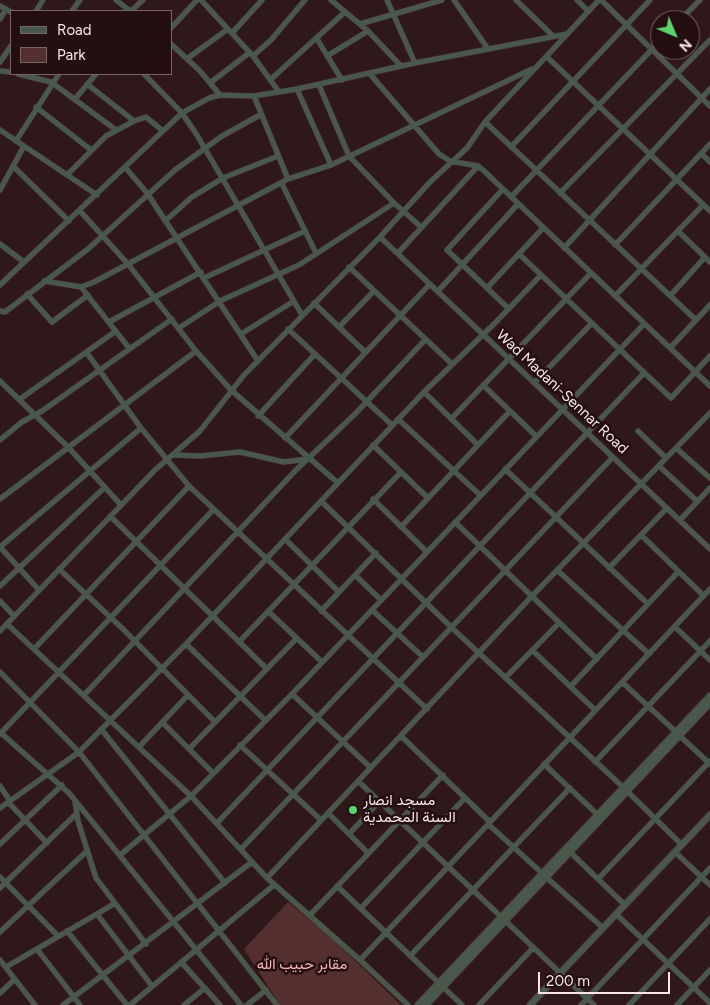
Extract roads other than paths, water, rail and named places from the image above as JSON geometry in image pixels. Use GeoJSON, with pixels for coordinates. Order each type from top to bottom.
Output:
{"type":"FeatureCollection","features":[{"type":"Feature","properties":{"kind":"street"},"geometry":{"type":"LineString","coordinates":[[116,0],[129,10]]}},
{"type":"Feature","properties":{"kind":"street"},"geometry":{"type":"LineString","coordinates":[[131,10],[143,0]]}},
{"type":"Feature","properties":{"kind":"street"},"geometry":{"type":"LineString","coordinates":[[172,27],[197,0]]}},
{"type":"Feature","properties":{"kind":"street"},"geometry":{"type":"LineString","coordinates":[[201,0],[251,54],[280,92]]}},
{"type":"Feature","properties":{"kind":"street"},"geometry":{"type":"LineString","coordinates":[[188,58],[230,31],[262,0]]}},
{"type":"Feature","properties":{"kind":"street"},"geometry":{"type":"LineString","coordinates":[[210,83],[272,40],[305,0]]}},
{"type":"Feature","properties":{"kind":"street"},"geometry":{"type":"LineString","coordinates":[[331,0],[368,31],[401,66]]}},
{"type":"Feature","properties":{"kind":"street"},"geometry":{"type":"LineString","coordinates":[[387,0],[415,63]]}},
{"type":"Feature","properties":{"kind":"street"},"geometry":{"type":"LineString","coordinates":[[360,24],[442,0]]}},
{"type":"Feature","properties":{"kind":"street"},"geometry":{"type":"LineString","coordinates":[[454,0],[488,49]]}},
{"type":"Feature","properties":{"kind":"street"},"geometry":{"type":"LineString","coordinates":[[516,0],[553,36]]}},
{"type":"Feature","properties":{"kind":"street"},"geometry":{"type":"LineString","coordinates":[[577,0],[588,11]]}},
{"type":"Feature","properties":{"kind":"street"},"geometry":{"type":"LineString","coordinates":[[0,630],[121,504],[200,430],[231,390],[258,360],[380,237],[450,161],[467,148],[486,122],[600,0],[650,47]]}},
{"type":"Feature","properties":{"kind":"street"},"geometry":{"type":"LineString","coordinates":[[511,147],[650,0]]}},
{"type":"Feature","properties":{"kind":"street"},"geometry":{"type":"LineString","coordinates":[[690,10],[700,0]]}},
{"type":"Feature","properties":{"kind":"street"},"geometry":{"type":"LineString","coordinates":[[0,6],[10,11]]}},
{"type":"Feature","properties":{"kind":"street"},"geometry":{"type":"LineString","coordinates":[[0,20],[6,9]]}},
{"type":"Feature","properties":{"kind":"street"},"geometry":{"type":"LineString","coordinates":[[270,80],[345,12]]}},
{"type":"Feature","properties":{"kind":"street"},"geometry":{"type":"LineString","coordinates":[[327,56],[368,31]]}},
{"type":"Feature","properties":{"kind":"street"},"geometry":{"type":"LineString","coordinates":[[0,285],[163,131],[182,114],[200,102],[220,95],[254,96],[319,86],[415,63],[567,34]]}},
{"type":"Feature","properties":{"kind":"street"},"geometry":{"type":"LineString","coordinates":[[317,39],[342,80]]}},
{"type":"Feature","properties":{"kind":"street"},"geometry":{"type":"LineString","coordinates":[[560,193],[624,130],[710,40]]}},
{"type":"Feature","properties":{"kind":"street"},"geometry":{"type":"LineString","coordinates":[[172,45],[188,58],[220,95]]}},
{"type":"Feature","properties":{"kind":"street"},"geometry":{"type":"LineString","coordinates":[[0,62],[10,47]]}},
{"type":"Feature","properties":{"kind":"street"},"geometry":{"type":"LineString","coordinates":[[511,197],[650,51]]}},
{"type":"Feature","properties":{"kind":"street"},"geometry":{"type":"LineString","coordinates":[[547,56],[710,212]]}},
{"type":"Feature","properties":{"kind":"street"},"geometry":{"type":"LineString","coordinates":[[663,60],[710,106]]}},
{"type":"Feature","properties":{"kind":"street"},"geometry":{"type":"LineString","coordinates":[[44,281],[81,287],[178,240],[238,205],[282,184],[288,179],[330,165],[537,67]]}},
{"type":"Feature","properties":{"kind":"street"},"geometry":{"type":"LineString","coordinates":[[370,74],[439,154],[450,161],[478,166],[710,386]]}},
{"type":"Feature","properties":{"kind":"street"},"geometry":{"type":"LineString","coordinates":[[22,75],[51,82],[116,130]]}},
{"type":"Feature","properties":{"kind":"street"},"geometry":{"type":"LineString","coordinates":[[16,141],[51,82],[58,75]]}},
{"type":"Feature","properties":{"kind":"street"},"geometry":{"type":"LineString","coordinates":[[75,99],[95,75]]}},
{"type":"Feature","properties":{"kind":"street"},"geometry":{"type":"LineString","coordinates":[[145,75],[182,114],[205,148],[302,315]]}},
{"type":"Feature","properties":{"kind":"street"},"geometry":{"type":"LineString","coordinates":[[87,84],[134,121]]}},
{"type":"Feature","properties":{"kind":"street"},"geometry":{"type":"LineString","coordinates":[[319,86],[349,156],[394,204],[421,227]]}},
{"type":"Feature","properties":{"kind":"street"},"geometry":{"type":"LineString","coordinates":[[297,89],[330,165]]}},
{"type":"Feature","properties":{"kind":"street"},"geometry":{"type":"LineString","coordinates":[[564,248],[710,89]]}},
{"type":"Feature","properties":{"kind":"street"},"geometry":{"type":"LineString","coordinates":[[254,96],[260,115],[288,179]]}},
{"type":"Feature","properties":{"kind":"street"},"geometry":{"type":"LineString","coordinates":[[36,107],[91,150]]}},
{"type":"Feature","properties":{"kind":"street"},"geometry":{"type":"LineString","coordinates":[[0,311],[5,312],[104,236],[147,194],[205,148],[230,130],[260,115]]}},
{"type":"Feature","properties":{"kind":"street"},"geometry":{"type":"LineString","coordinates":[[67,175],[91,150],[116,130],[134,121],[146,116],[163,131]]}},
{"type":"Feature","properties":{"kind":"street"},"geometry":{"type":"LineString","coordinates":[[486,122],[696,320]]}},
{"type":"Feature","properties":{"kind":"street"},"geometry":{"type":"LineString","coordinates":[[0,131],[97,195]]}},
{"type":"Feature","properties":{"kind":"street"},"geometry":{"type":"LineString","coordinates":[[615,245],[710,144]]}},
{"type":"Feature","properties":{"kind":"street"},"geometry":{"type":"LineString","coordinates":[[0,190],[24,146]]}},
{"type":"Feature","properties":{"kind":"street"},"geometry":{"type":"LineString","coordinates":[[701,153],[710,162]]}},
{"type":"Feature","properties":{"kind":"street"},"geometry":{"type":"LineString","coordinates":[[165,221],[192,197],[223,178],[278,156]]}},
{"type":"Feature","properties":{"kind":"street"},"geometry":{"type":"LineString","coordinates":[[398,254],[478,166]]}},
{"type":"Feature","properties":{"kind":"street"},"geometry":{"type":"LineString","coordinates":[[14,167],[69,221]]}},
{"type":"Feature","properties":{"kind":"street"},"geometry":{"type":"LineString","coordinates":[[125,167],[147,194],[258,360]]}},
{"type":"Feature","properties":{"kind":"street"},"geometry":{"type":"LineString","coordinates":[[282,184],[316,253]]}},
{"type":"Feature","properties":{"kind":"street"},"geometry":{"type":"LineString","coordinates":[[503,189],[447,250],[509,309]]}},
{"type":"Feature","properties":{"kind":"street"},"geometry":{"type":"LineString","coordinates":[[179,328],[220,302],[280,276],[394,204]]}},
{"type":"Feature","properties":{"kind":"street"},"geometry":{"type":"LineString","coordinates":[[438,291],[518,204]]}},
{"type":"Feature","properties":{"kind":"street"},"geometry":{"type":"LineString","coordinates":[[615,296],[703,205]]}},
{"type":"Feature","properties":{"kind":"street"},"geometry":{"type":"LineString","coordinates":[[80,211],[128,264],[196,351],[231,390],[258,416],[338,482]]}},
{"type":"Feature","properties":{"kind":"street"},"geometry":{"type":"LineString","coordinates":[[487,288],[543,228]]}},
{"type":"Feature","properties":{"kind":"street"},"geometry":{"type":"LineString","coordinates":[[204,278],[266,251],[305,231]]}},
{"type":"Feature","properties":{"kind":"street"},"geometry":{"type":"LineString","coordinates":[[678,231],[710,262]]}},
{"type":"Feature","properties":{"kind":"street"},"geometry":{"type":"LineString","coordinates":[[380,237],[482,334],[541,275]]}},
{"type":"Feature","properties":{"kind":"street"},"geometry":{"type":"LineString","coordinates":[[0,244],[24,262]]}},
{"type":"Feature","properties":{"kind":"street"},"geometry":{"type":"LineString","coordinates":[[518,254],[671,398],[710,356]]}},
{"type":"Feature","properties":{"kind":"street"},"geometry":{"type":"LineString","coordinates":[[670,296],[705,257]]}},
{"type":"Feature","properties":{"kind":"street"},"geometry":{"type":"LineString","coordinates":[[349,267],[452,364]]}},
{"type":"Feature","properties":{"kind":"street"},"geometry":{"type":"LineString","coordinates":[[109,322],[200,272]]}},
{"type":"Feature","properties":{"kind":"street"},"geometry":{"type":"LineString","coordinates":[[451,419],[590,274]]}},
{"type":"Feature","properties":{"kind":"street"},"geometry":{"type":"LineString","coordinates":[[285,438],[430,284]]}},
{"type":"Feature","properties":{"kind":"street"},"geometry":{"type":"LineString","coordinates":[[81,287],[130,348]]}},
{"type":"Feature","properties":{"kind":"street"},"geometry":{"type":"LineString","coordinates":[[339,327],[374,291]]}},
{"type":"Feature","properties":{"kind":"street"},"geometry":{"type":"LineString","coordinates":[[27,294],[52,322],[88,295]]}},
{"type":"Feature","properties":{"kind":"street"},"geometry":{"type":"LineString","coordinates":[[241,334],[294,301]]}},
{"type":"Feature","properties":{"kind":"street"},"geometry":{"type":"LineString","coordinates":[[314,303],[365,352]]}},
{"type":"Feature","properties":{"kind":"street"},"geometry":{"type":"LineString","coordinates":[[670,348],[710,305]]}},
{"type":"Feature","properties":{"kind":"street"},"geometry":{"type":"LineString","coordinates":[[0,440],[34,414],[172,319]]}},
{"type":"Feature","properties":{"kind":"street"},"geometry":{"type":"LineString","coordinates":[[534,384],[591,324]]}},
{"type":"Feature","properties":{"kind":"street"},"geometry":{"type":"LineString","coordinates":[[120,855],[191,796],[292,694],[644,324]]}},
{"type":"Feature","properties":{"kind":"street"},"geometry":{"type":"LineString","coordinates":[[288,329],[392,426]]}},
{"type":"Feature","properties":{"kind":"street"},"geometry":{"type":"LineString","coordinates":[[20,399],[116,331]]}},
{"type":"Feature","properties":{"kind":"street","name":"Wad Madani-Sennar Road"},"geometry":{"type":"LineString","coordinates":[[0,808],[79,752],[267,560],[373,445],[482,334],[708,547]]}},
{"type":"Feature","properties":{"kind":"street"},"geometry":{"type":"LineString","coordinates":[[84,695],[237,533],[425,340]]}},
{"type":"Feature","properties":{"kind":"street"},"geometry":{"type":"LineString","coordinates":[[0,499],[196,351]]}},
{"type":"Feature","properties":{"kind":"street"},"geometry":{"type":"LineString","coordinates":[[87,353],[124,406],[189,486],[426,709]]}},
{"type":"Feature","properties":{"kind":"street"},"geometry":{"type":"LineString","coordinates":[[258,416],[314,354]]}},
{"type":"Feature","properties":{"kind":"street"},"geometry":{"type":"LineString","coordinates":[[217,823],[644,374]]}},
{"type":"Feature","properties":{"kind":"street"},"geometry":{"type":"LineString","coordinates":[[2,385],[20,399],[121,504]]}},
{"type":"Feature","properties":{"kind":"street"},"geometry":{"type":"LineString","coordinates":[[483,385],[536,436]]}},
{"type":"Feature","properties":{"kind":"street"},"geometry":{"type":"LineString","coordinates":[[424,392],[478,445]]}},
{"type":"Feature","properties":{"kind":"street"},"geometry":{"type":"LineString","coordinates":[[401,527],[510,411]]}},
{"type":"Feature","properties":{"kind":"street"},"geometry":{"type":"LineString","coordinates":[[268,878],[532,596],[710,413]]}},
{"type":"Feature","properties":{"kind":"street"},"geometry":{"type":"LineString","coordinates":[[398,419],[480,495]]}},
{"type":"Feature","properties":{"kind":"street"},"geometry":{"type":"LineString","coordinates":[[39,590],[0,547],[141,428]]}},
{"type":"Feature","properties":{"kind":"street"},"geometry":{"type":"LineString","coordinates":[[638,431],[666,458]]}},
{"type":"Feature","properties":{"kind":"street"},"geometry":{"type":"LineString","coordinates":[[373,445],[428,498]]}},
{"type":"Feature","properties":{"kind":"street"},"geometry":{"type":"LineString","coordinates":[[676,448],[710,478]]}},
{"type":"Feature","properties":{"kind":"street"},"geometry":{"type":"LineString","coordinates":[[173,455],[200,456],[240,452],[284,462],[310,459]]}},
{"type":"Feature","properties":{"kind":"street"},"geometry":{"type":"LineString","coordinates":[[241,849],[612,457]]}},
{"type":"Feature","properties":{"kind":"street"},"geometry":{"type":"LineString","coordinates":[[659,466],[697,501]]}},
{"type":"Feature","properties":{"kind":"street"},"geometry":{"type":"LineString","coordinates":[[505,469],[648,604]]}},
{"type":"Feature","properties":{"kind":"street"},"geometry":{"type":"LineString","coordinates":[[239,642],[401,472]]}},
{"type":"Feature","properties":{"kind":"street"},"geometry":{"type":"LineString","coordinates":[[34,649],[189,486]]}},
{"type":"Feature","properties":{"kind":"street"},"geometry":{"type":"LineString","coordinates":[[0,586],[105,487]]}},
{"type":"Feature","properties":{"kind":"street"},"geometry":{"type":"LineString","coordinates":[[680,520],[710,488]]}},
{"type":"Feature","properties":{"kind":"street"},"geometry":{"type":"LineString","coordinates":[[374,499],[427,552]]}},
{"type":"Feature","properties":{"kind":"street"},"geometry":{"type":"LineString","coordinates":[[321,501],[427,601],[478,653],[626,790],[682,845]]}},
{"type":"Feature","properties":{"kind":"street"},"geometry":{"type":"LineString","coordinates":[[609,568],[667,508]]}},
{"type":"Feature","properties":{"kind":"street"},"geometry":{"type":"LineString","coordinates":[[213,510],[160,564],[31,704],[1,733],[62,785],[120,855],[173,924],[241,1005]]}},
{"type":"Feature","properties":{"kind":"street"},"geometry":{"type":"LineString","coordinates":[[110,516],[267,669]]}},
{"type":"Feature","properties":{"kind":"street"},"geometry":{"type":"LineString","coordinates":[[455,522],[597,659]]}},
{"type":"Feature","properties":{"kind":"street"},"geometry":{"type":"LineString","coordinates":[[641,535],[704,596]]}},
{"type":"Feature","properties":{"kind":"street"},"geometry":{"type":"LineString","coordinates":[[285,539],[339,592]]}},
{"type":"Feature","properties":{"kind":"street"},"geometry":{"type":"LineString","coordinates":[[708,547],[710,540]]}},
{"type":"Feature","properties":{"kind":"street"},"geometry":{"type":"LineString","coordinates":[[321,611],[376,553]]}},
{"type":"Feature","properties":{"kind":"street"},"geometry":{"type":"LineString","coordinates":[[60,569],[111,617],[215,722]]}},
{"type":"Feature","properties":{"kind":"street"},"geometry":{"type":"LineString","coordinates":[[557,570],[649,654]]}},
{"type":"Feature","properties":{"kind":"street"},"geometry":{"type":"LineString","coordinates":[[571,686],[678,572]]}},
{"type":"Feature","properties":{"kind":"street"},"geometry":{"type":"LineString","coordinates":[[355,575],[381,600]]}},
{"type":"Feature","properties":{"kind":"street"},"geometry":{"type":"LineString","coordinates":[[360,960],[710,589]]}},
{"type":"Feature","properties":{"kind":"street"},"geometry":{"type":"LineString","coordinates":[[0,601],[14,616]]}},
{"type":"Feature","properties":{"kind":"street"},"geometry":{"type":"LineString","coordinates":[[372,610],[423,657]]}},
{"type":"Feature","properties":{"kind":"street"},"geometry":{"type":"LineString","coordinates":[[268,611],[322,662]]}},
{"type":"Feature","properties":{"kind":"street"},"geometry":{"type":"LineString","coordinates":[[505,678],[559,623]]}},
{"type":"Feature","properties":{"kind":"street"},"geometry":{"type":"LineString","coordinates":[[7,624],[191,796],[274,885],[360,960],[408,1005]]}},
{"type":"Feature","properties":{"kind":"street"},"geometry":{"type":"LineString","coordinates":[[675,627],[710,660]]}},
{"type":"Feature","properties":{"kind":"street"},"geometry":{"type":"LineString","coordinates":[[189,749],[296,639]]}},
{"type":"Feature","properties":{"kind":"street"},"geometry":{"type":"LineString","coordinates":[[595,762],[710,641]]}},
{"type":"Feature","properties":{"kind":"street"},"geometry":{"type":"LineString","coordinates":[[186,644],[266,720]]}},
{"type":"Feature","properties":{"kind":"street"},"geometry":{"type":"LineString","coordinates":[[532,650],[595,710]]}},
{"type":"Feature","properties":{"kind":"street"},"geometry":{"type":"LineString","coordinates":[[1,675],[79,752],[276,1005]]}},
{"type":"Feature","properties":{"kind":"street"},"geometry":{"type":"LineString","coordinates":[[598,879],[709,763],[622,682]]}},
{"type":"Feature","properties":{"kind":"street"},"geometry":{"type":"LineString","coordinates":[[292,694],[370,767]]}},
{"type":"Feature","properties":{"kind":"street"},"geometry":{"type":"LineString","coordinates":[[139,747],[188,695]]}},
{"type":"Feature","properties":{"kind":"street"},"geometry":{"type":"LineString","coordinates":[[418,1005],[441,985],[570,852],[678,734],[710,696]]}},
{"type":"Feature","properties":{"kind":"street"},"geometry":{"type":"LineString","coordinates":[[678,734],[710,704]]}},
{"type":"Feature","properties":{"kind":"street"},"geometry":{"type":"LineString","coordinates":[[162,722],[214,773]]}},
{"type":"Feature","properties":{"kind":"street"},"geometry":{"type":"LineString","coordinates":[[100,729],[225,884]]}},
{"type":"Feature","properties":{"kind":"street"},"geometry":{"type":"LineString","coordinates":[[401,736],[513,848],[603,928]]}},
{"type":"Feature","properties":{"kind":"street"},"geometry":{"type":"LineString","coordinates":[[240,745],[321,820]]}},
{"type":"Feature","properties":{"kind":"street"},"geometry":{"type":"LineString","coordinates":[[544,764],[598,815]]}},
{"type":"Feature","properties":{"kind":"street"},"geometry":{"type":"LineString","coordinates":[[310,916],[368,852],[442,776]]}},
{"type":"Feature","properties":{"kind":"street"},"geometry":{"type":"LineString","coordinates":[[358,781],[594,1005]]}},
{"type":"Feature","properties":{"kind":"street"},"geometry":{"type":"LineString","coordinates":[[0,844],[62,785]]}},
{"type":"Feature","properties":{"kind":"street"},"geometry":{"type":"LineString","coordinates":[[0,786],[9,802],[46,844]]}},
{"type":"Feature","properties":{"kind":"street"},"geometry":{"type":"LineString","coordinates":[[410,956],[570,788]]}},
{"type":"Feature","properties":{"kind":"street"},"geometry":{"type":"LineString","coordinates":[[545,876],[598,815],[626,790]]}},
{"type":"Feature","properties":{"kind":"street"},"geometry":{"type":"LineString","coordinates":[[360,908],[465,798]]}},
{"type":"Feature","properties":{"kind":"street"},"geometry":{"type":"LineString","coordinates":[[75,801],[76,814],[96,878],[146,944]]}},
{"type":"Feature","properties":{"kind":"street"},"geometry":{"type":"LineString","coordinates":[[349,834],[379,802]]}},
{"type":"Feature","properties":{"kind":"street"},"geometry":{"type":"LineString","coordinates":[[0,888],[76,814]]}},
{"type":"Feature","properties":{"kind":"street"},"geometry":{"type":"LineString","coordinates":[[328,814],[368,852]]}},
{"type":"Feature","properties":{"kind":"street"},"geometry":{"type":"LineString","coordinates":[[530,1005],[710,816]]}},
{"type":"Feature","properties":{"kind":"street"},"geometry":{"type":"LineString","coordinates":[[0,932],[87,851]]}},
{"type":"Feature","properties":{"kind":"street"},"geometry":{"type":"LineString","coordinates":[[570,852],[625,905]]}},
{"type":"Feature","properties":{"kind":"street"},"geometry":{"type":"LineString","coordinates":[[675,852],[710,885]]}},
{"type":"Feature","properties":{"kind":"street"},"geometry":{"type":"LineString","coordinates":[[63,1005],[173,924],[252,862]]}},
{"type":"Feature","properties":{"kind":"street"},"geometry":{"type":"LineString","coordinates":[[581,1005],[710,868]]}},
{"type":"Feature","properties":{"kind":"street"},"geometry":{"type":"LineString","coordinates":[[0,877],[58,936]]}},
{"type":"Feature","properties":{"kind":"street"},"geometry":{"type":"LineString","coordinates":[[67,931],[128,1005],[220,932],[274,885]]}},
{"type":"Feature","properties":{"kind":"street"},"geometry":{"type":"LineString","coordinates":[[337,886],[462,1005]]}},
{"type":"Feature","properties":{"kind":"street"},"geometry":{"type":"LineString","coordinates":[[6,967],[114,904]]}},
{"type":"Feature","properties":{"kind":"street"},"geometry":{"type":"LineString","coordinates":[[98,914],[152,986]]}},
{"type":"Feature","properties":{"kind":"street"},"geometry":{"type":"LineString","coordinates":[[616,914],[710,1003]]}},
{"type":"Feature","properties":{"kind":"street"},"geometry":{"type":"LineString","coordinates":[[629,1005],[710,919]]}},
{"type":"Feature","properties":{"kind":"street"},"geometry":{"type":"LineString","coordinates":[[479,1005],[533,948]]}},
{"type":"Feature","properties":{"kind":"street"},"geometry":{"type":"LineString","coordinates":[[37,949],[80,1005]]}},
{"type":"Feature","properties":{"kind":"street"},"geometry":{"type":"LineString","coordinates":[[0,960],[35,1005]]}},
{"type":"Feature","properties":{"kind":"street"},"geometry":{"type":"LineString","coordinates":[[181,962],[220,1005]]}},
{"type":"Feature","properties":{"kind":"street"},"geometry":{"type":"LineString","coordinates":[[677,1005],[710,970]]}},
{"type":"Feature","properties":{"kind":"street"},"geometry":{"type":"LineString","coordinates":[[0,993],[15,979]]}},
{"type":"Feature","properties":{"kind":"street"},"geometry":{"type":"LineString","coordinates":[[426,1005],[441,985]]}},
{"type":"Feature","properties":{"kind":"street"},"geometry":{"type":"LineString","coordinates":[[184,1005],[205,988]]}},
{"type":"Feature","properties":{"kind":"street"},"geometry":{"type":"LineString","coordinates":[[247,1005],[266,990]]}},
{"type":"Feature","properties":{"kind":"place","name":"مسجد انصار السنة المحمدية"},"geometry":{"type":"Point","coordinates":[353,810]}},
{"type":"Feature","properties":{"kind":"park label","name":"مقابر حبيب الله"},"geometry":{"type":"Point","coordinates":[302,965]}}]}
